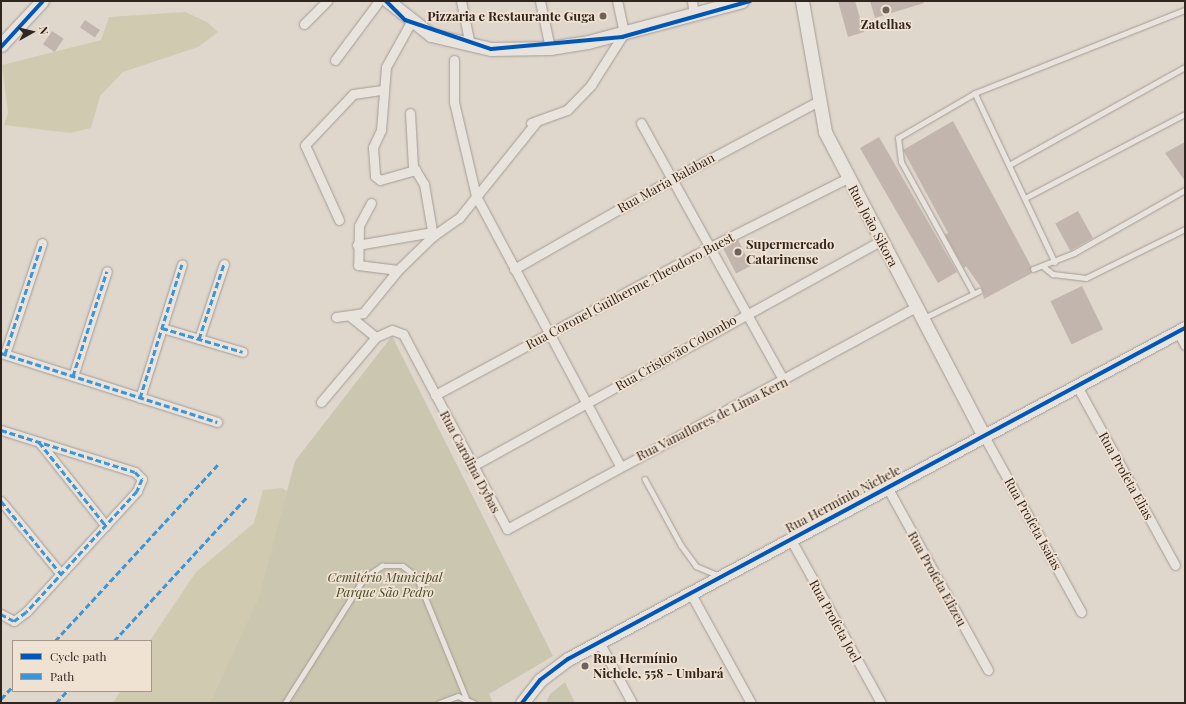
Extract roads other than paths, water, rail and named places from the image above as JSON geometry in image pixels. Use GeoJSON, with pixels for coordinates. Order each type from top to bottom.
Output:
{"type":"FeatureCollection","features":[{"type":"Feature","properties":{"kind":"street"},"geometry":{"type":"LineString","coordinates":[[1,45],[42,1]]}},
{"type":"Feature","properties":{"kind":"street"},"geometry":{"type":"LineString","coordinates":[[304,24],[327,1]]}},
{"type":"Feature","properties":{"kind":"street"},"geometry":{"type":"LineString","coordinates":[[335,60],[379,1]]}},
{"type":"Feature","properties":{"kind":"street"},"geometry":{"type":"LineString","coordinates":[[388,1],[411,22],[431,35],[470,45],[550,48],[624,33],[742,1]]}},
{"type":"Feature","properties":{"kind":"street"},"geometry":{"type":"LineString","coordinates":[[461,1],[470,45]]}},
{"type":"Feature","properties":{"kind":"street"},"geometry":{"type":"LineString","coordinates":[[540,1],[550,48]]}},
{"type":"Feature","properties":{"kind":"street"},"geometry":{"type":"LineString","coordinates":[[336,317],[350,317],[367,309],[398,270],[433,234],[459,218],[532,122],[553,117],[579,99],[624,33],[617,1]]}},
{"type":"Feature","properties":{"kind":"street"},"geometry":{"type":"LineString","coordinates":[[692,1],[694,15]]}},
{"type":"Feature","properties":{"kind":"street","name":"Rua João Sikora"},"geometry":{"type":"LineString","coordinates":[[802,1],[825,132],[984,436]]}},
{"type":"Feature","properties":{"kind":"street"},"geometry":{"type":"LineString","coordinates":[[411,22],[392,52],[381,90],[381,130],[372,147],[375,176],[380,180],[416,170]]}},
{"type":"Feature","properties":{"kind":"street"},"geometry":{"type":"LineString","coordinates":[[454,60],[454,102],[476,196],[514,269],[552,334],[589,403],[620,466]]}},
{"type":"Feature","properties":{"kind":"street"},"geometry":{"type":"LineString","coordinates":[[339,220],[305,144],[353,94],[381,90]]}},
{"type":"Feature","properties":{"kind":"street","name":"Rua Maria Balaban"},"geometry":{"type":"LineString","coordinates":[[514,269],[672,179],[819,101]]}},
{"type":"Feature","properties":{"kind":"street"},"geometry":{"type":"LineString","coordinates":[[410,113],[413,166],[424,184],[433,234]]}},
{"type":"Feature","properties":{"kind":"street"},"geometry":{"type":"LineString","coordinates":[[641,123],[784,381]]}},
{"type":"Feature","properties":{"kind":"street","name":"Rua Coronel Guilherme Theodoro Buest"},"geometry":{"type":"LineString","coordinates":[[435,395],[552,334],[710,247],[848,178]]}},
{"type":"Feature","properties":{"kind":"street"},"geometry":{"type":"LineString","coordinates":[[371,203],[359,226],[357,245],[358,265],[398,270]]}},
{"type":"Feature","properties":{"kind":"street"},"geometry":{"type":"LineString","coordinates":[[357,245],[433,234]]}},
{"type":"Feature","properties":{"kind":"street","name":"Rua Cristovão Colombo"},"geometry":{"type":"LineString","coordinates":[[472,467],[589,403],[747,313],[881,241]]}},
{"type":"Feature","properties":{"kind":"street"},"geometry":{"type":"LineString","coordinates":[[42,243],[3,350],[21,359],[217,422]]}},
{"type":"Feature","properties":{"kind":"street"},"geometry":{"type":"LineString","coordinates":[[140,398],[182,264]]}},
{"type":"Feature","properties":{"kind":"street"},"geometry":{"type":"LineString","coordinates":[[199,339],[224,264]]}},
{"type":"Feature","properties":{"kind":"street"},"geometry":{"type":"LineString","coordinates":[[73,376],[107,271]]}},
{"type":"Feature","properties":{"kind":"street","name":"Rua Vanaflores de Lima Kern"},"geometry":{"type":"LineString","coordinates":[[507,529],[620,466],[784,381],[916,307]]}},
{"type":"Feature","properties":{"kind":"street"},"geometry":{"type":"LineString","coordinates":[[321,402],[376,337],[350,317]]}},
{"type":"Feature","properties":{"kind":"street"},"geometry":{"type":"LineString","coordinates":[[162,328],[243,352]]}},
{"type":"Feature","properties":{"kind":"street","name":"Rua Carolina Dybas"},"geometry":{"type":"LineString","coordinates":[[376,337],[392,330],[403,334],[472,467],[507,529]]}},
{"type":"Feature","properties":{"kind":"street"},"geometry":{"type":"LineString","coordinates":[[1181,330],[1185,345]]}},
{"type":"Feature","properties":{"kind":"street","name":"Rua Hermínio Nichele"},"geometry":{"type":"LineString","coordinates":[[522,703],[540,680],[599,642],[723,577],[790,538],[1181,330]]}},
{"type":"Feature","properties":{"kind":"street","name":"Rua Profeta Elias"},"geometry":{"type":"LineString","coordinates":[[1077,386],[1175,565]]}},
{"type":"Feature","properties":{"kind":"street"},"geometry":{"type":"LineString","coordinates":[[1,430],[141,475],[140,488],[19,618],[11,621],[1,614]]}},
{"type":"Feature","properties":{"kind":"street","name":"Rua Profeta Isaías"},"geometry":{"type":"LineString","coordinates":[[984,436],[1081,612]]}},
{"type":"Feature","properties":{"kind":"street"},"geometry":{"type":"LineString","coordinates":[[39,442],[106,526]]}},
{"type":"Feature","properties":{"kind":"street","name":"Rua Profeta Elizeu"},"geometry":{"type":"LineString","coordinates":[[887,487],[988,670]]}},
{"type":"Feature","properties":{"kind":"street"},"geometry":{"type":"LineString","coordinates":[[1,501],[61,574]]}},
{"type":"Feature","properties":{"kind":"street","name":"Rua Profeta Joel"},"geometry":{"type":"LineString","coordinates":[[790,538],[881,703]]}},
{"type":"Feature","properties":{"kind":"street"},"geometry":{"type":"LineString","coordinates":[[691,594],[751,703]]}},
{"type":"Feature","properties":{"kind":"street"},"geometry":{"type":"LineString","coordinates":[[599,642],[632,703]]}},
{"type":"Feature","properties":{"kind":"lane"},"geometry":{"type":"LineString","coordinates":[[973,293],[901,162],[896,147],[904,132],[975,93],[1185,10]]}},
{"type":"Feature","properties":{"kind":"lane"},"geometry":{"type":"LineString","coordinates":[[1009,165],[1185,66]]}},
{"type":"Feature","properties":{"kind":"lane"},"geometry":{"type":"LineString","coordinates":[[975,93],[1054,262]]}},
{"type":"Feature","properties":{"kind":"lane"},"geometry":{"type":"LineString","coordinates":[[1025,198],[1185,114]]}},
{"type":"Feature","properties":{"kind":"lane"},"geometry":{"type":"LineString","coordinates":[[1033,269],[1054,262],[1100,240],[1185,190]]}},
{"type":"Feature","properties":{"kind":"lane"},"geometry":{"type":"LineString","coordinates":[[1043,266],[1053,274],[1086,278],[1185,229]]}},
{"type":"Feature","properties":{"kind":"lane"},"geometry":{"type":"LineString","coordinates":[[923,319],[980,290]]}},
{"type":"Feature","properties":{"kind":"lane"},"geometry":{"type":"LineString","coordinates":[[645,478],[658,508],[696,566],[723,577]]}},
{"type":"Feature","properties":{"kind":"lane"},"geometry":{"type":"LineString","coordinates":[[285,703],[364,578],[382,566],[403,566],[417,577],[466,698]]}},
{"type":"Feature","properties":{"kind":"lane"},"geometry":{"type":"LineString","coordinates":[[439,703],[450,696],[466,698],[474,703]]}},
{"type":"Feature","properties":{"kind":"place","name":"Zatelhas"},"geometry":{"type":"Point","coordinates":[886,10]}},
{"type":"Feature","properties":{"kind":"place","name":"Pizzaria e Restaurante Guga"},"geometry":{"type":"Point","coordinates":[603,16]}},
{"type":"Feature","properties":{"kind":"place","name":"Supermercado Catarinense"},"geometry":{"type":"Point","coordinates":[738,252]}},
{"type":"Feature","properties":{"kind":"place","name":"Rua Hermínio Nichele, 558 - Umbará"},"geometry":{"type":"Point","coordinates":[585,666]}},
{"type":"Feature","properties":{"kind":"park label","name":"Cemitério Municipal Parque São Pedro"},"geometry":{"type":"Point","coordinates":[385,586]}}]}
